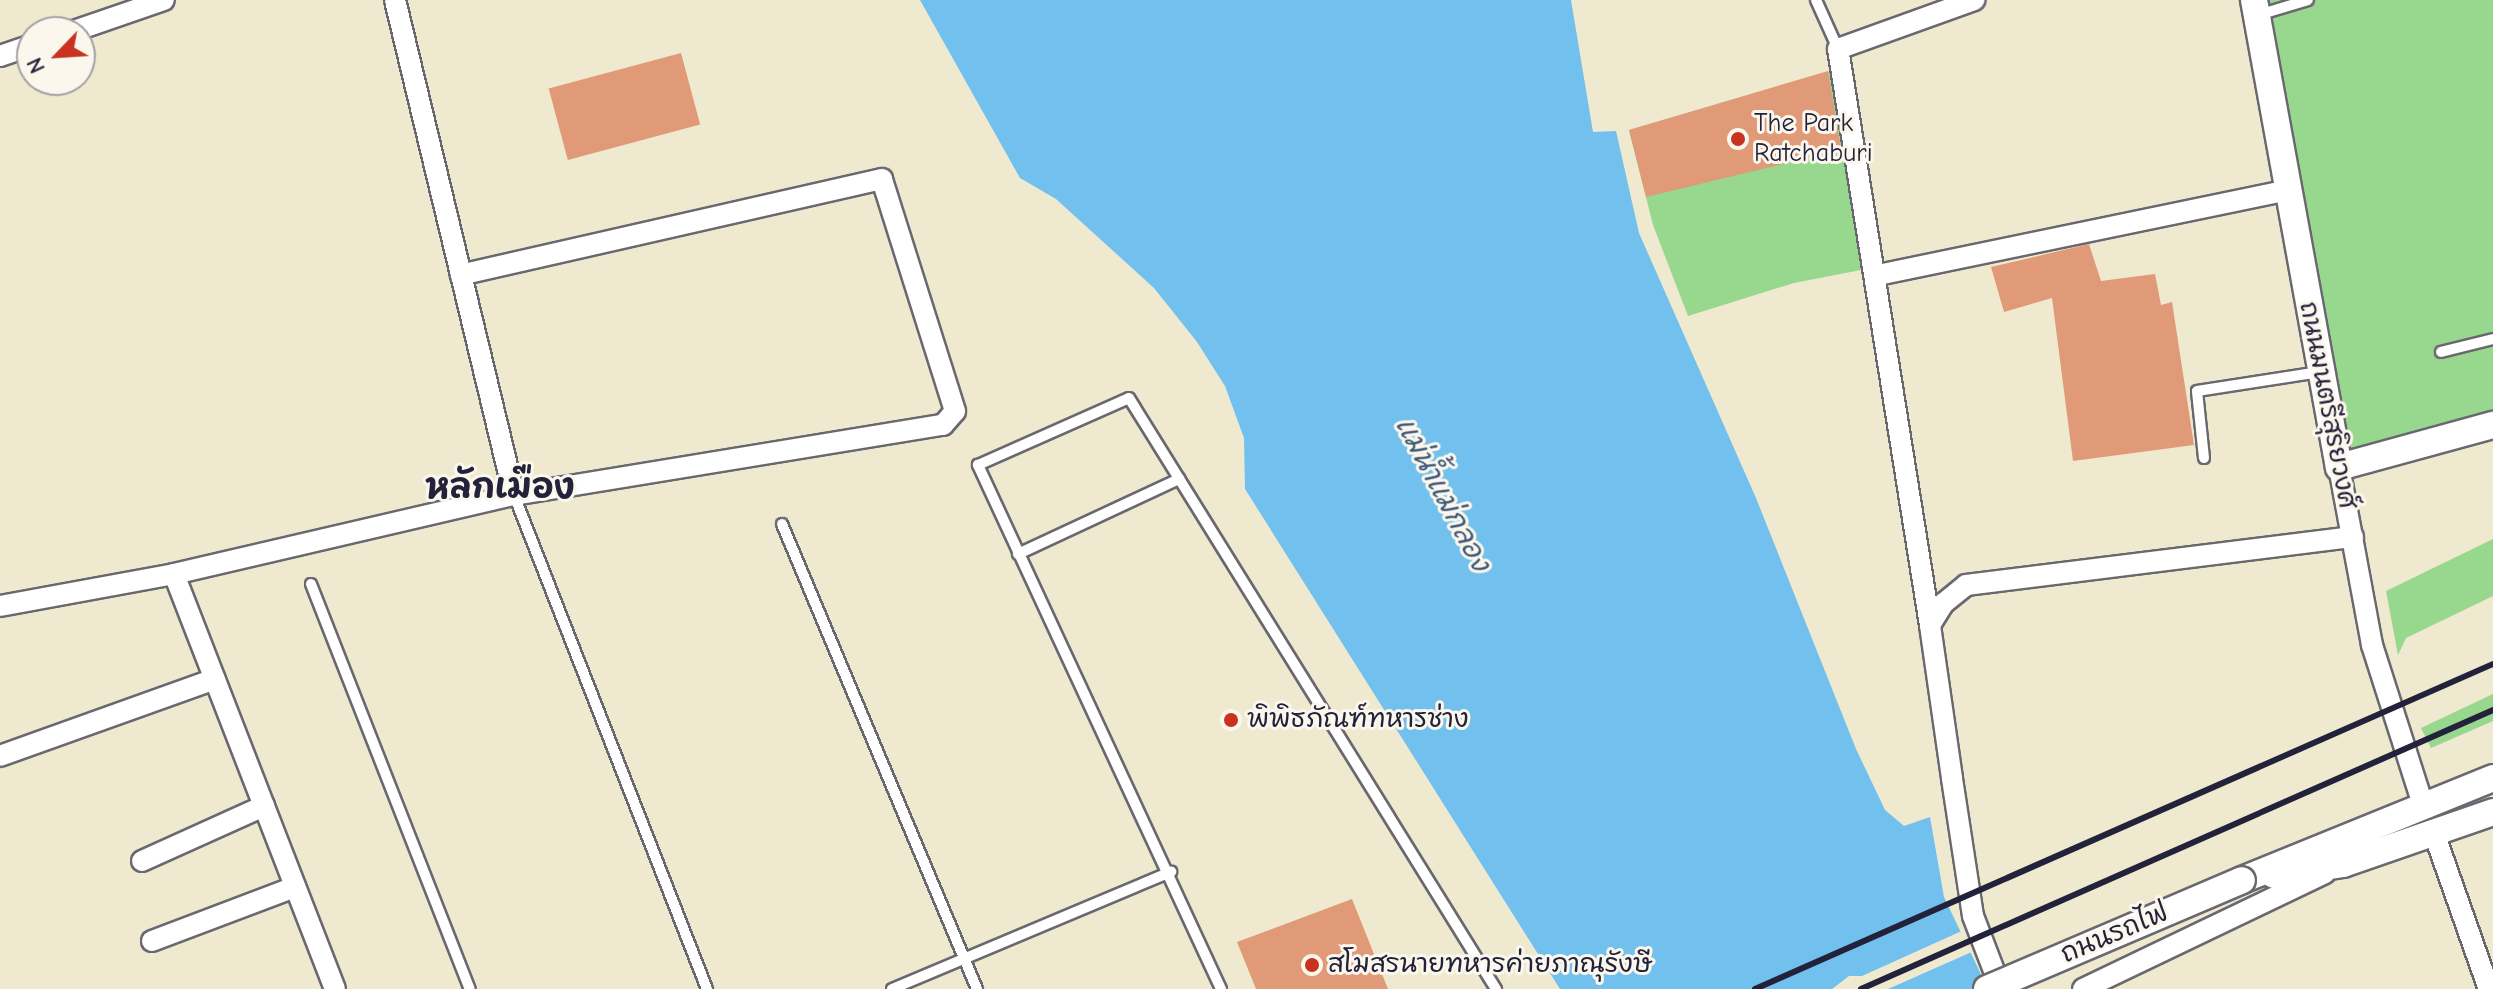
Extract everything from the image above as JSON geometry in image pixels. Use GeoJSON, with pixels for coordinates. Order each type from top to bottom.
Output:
{"type":"FeatureCollection","features":[{"type":"Feature","properties":{"kind":"main road","name":"ถนนมนตรีสุริยวงศ์"},"geometry":{"type":"LineString","coordinates":[[2255,8],[2339,467]]}},
{"type":"Feature","properties":{"kind":"main road"},"geometry":{"type":"LineString","coordinates":[[2339,467],[2493,425]]}},
{"type":"Feature","properties":{"kind":"main road","name":"ถนนรถไฟ"},"geometry":{"type":"LineString","coordinates":[[1987,989],[2242,880],[2493,778]]}},
{"type":"Feature","properties":{"kind":"main road","name":"ถนนรถไฟ"},"geometry":{"type":"LineString","coordinates":[[2242,880],[2343,864],[2435,836],[2493,812]]}},
{"type":"Feature","properties":{"kind":"street"},"geometry":{"type":"LineString","coordinates":[[96,23],[164,0]]}},
{"type":"Feature","properties":{"kind":"street"},"geometry":{"type":"LineString","coordinates":[[395,0],[514,495]]}},
{"type":"Feature","properties":{"kind":"street"},"geometry":{"type":"LineString","coordinates":[[1974,0],[1838,49],[1878,275],[1973,916],[2001,989]]}},
{"type":"Feature","properties":{"kind":"street"},"geometry":{"type":"LineString","coordinates":[[0,606],[174,574],[514,495],[943,425],[955,411],[882,179],[461,275]]}},
{"type":"Feature","properties":{"kind":"street"},"geometry":{"type":"LineString","coordinates":[[1878,275],[2287,190]]}},
{"type":"Feature","properties":{"kind":"street","name":"ถนนมนตรีสุริยวงศ์"},"geometry":{"type":"LineString","coordinates":[[2339,467],[2369,631],[2423,805]]}},
{"type":"Feature","properties":{"kind":"street"},"geometry":{"type":"LineString","coordinates":[[1930,625],[1944,603],[1966,585],[2353,537]]}},
{"type":"Feature","properties":{"kind":"street"},"geometry":{"type":"LineString","coordinates":[[174,574],[335,989]]}},
{"type":"Feature","properties":{"kind":"street"},"geometry":{"type":"LineString","coordinates":[[0,756],[215,679]]}},
{"type":"Feature","properties":{"kind":"street"},"geometry":{"type":"LineString","coordinates":[[142,861],[264,806]]}},
{"type":"Feature","properties":{"kind":"street"},"geometry":{"type":"LineString","coordinates":[[2435,836],[2489,989]]}},
{"type":"Feature","properties":{"kind":"street"},"geometry":{"type":"LineString","coordinates":[[2083,989],[2343,864]]}},
{"type":"Feature","properties":{"kind":"street"},"geometry":{"type":"LineString","coordinates":[[152,941],[295,887]]}},
{"type":"Feature","properties":{"kind":"lane"},"geometry":{"type":"LineString","coordinates":[[1816,0],[1838,49]]}},
{"type":"Feature","properties":{"kind":"lane"},"geometry":{"type":"LineString","coordinates":[[2255,8],[2308,0]]}},
{"type":"Feature","properties":{"kind":"lane"},"geometry":{"type":"LineString","coordinates":[[2441,352],[2493,339]]}},
{"type":"Feature","properties":{"kind":"lane"},"geometry":{"type":"LineString","coordinates":[[2204,458],[2197,391],[2320,372]]}},
{"type":"Feature","properties":{"kind":"lane"},"geometry":{"type":"LineString","coordinates":[[1221,989],[1171,872],[978,465],[1129,398],[1496,989]]}},
{"type":"Feature","properties":{"kind":"lane"},"geometry":{"type":"LineString","coordinates":[[1018,554],[1179,479]]}},
{"type":"Feature","properties":{"kind":"lane"},"geometry":{"type":"LineString","coordinates":[[514,495],[707,989]]}},
{"type":"Feature","properties":{"kind":"lane"},"geometry":{"type":"LineString","coordinates":[[782,524],[977,989]]}},
{"type":"Feature","properties":{"kind":"lane"},"geometry":{"type":"LineString","coordinates":[[311,584],[470,989]]}},
{"type":"Feature","properties":{"kind":"lane"},"geometry":{"type":"LineString","coordinates":[[892,989],[965,962],[1171,872]]}},
{"type":"Feature","properties":{"kind":"green space"},"geometry":{"type":"Polygon","coordinates":[[[2254,0],[2493,0],[2493,417],[2339,467],[2254,0]]]}},
{"type":"Feature","properties":{"kind":"green space"},"geometry":{"type":"Polygon","coordinates":[[[1834,70],[1866,269],[1794,283],[1688,316],[1653,225],[1629,130],[1834,70]]]}},
{"type":"Feature","properties":{"kind":"green space"},"geometry":{"type":"Polygon","coordinates":[[[2493,539],[2493,596],[2406,638],[2398,655],[2386,591],[2493,539]]]}},
{"type":"Feature","properties":{"kind":"green space"},"geometry":{"type":"Polygon","coordinates":[[[2493,694],[2493,721],[2431,748],[2421,728],[2493,694]]]}},
{"type":"Feature","properties":{"kind":"water","name":"แม่น้ำแม่กลอง"},"geometry":{"type":"Polygon","coordinates":[[[920,0],[1571,0],[1593,132],[1616,131],[1639,233],[1756,498],[1856,749],[1885,810],[1904,826],[1930,817],[1944,897],[1988,989],[1560,989],[1245,489],[1244,438],[1225,386],[1197,342],[1154,288],[1056,199],[1020,178],[920,0]]]}},
{"type":"Feature","properties":{"kind":"pier"},"geometry":{"type":"Polygon","coordinates":[[[1964,930],[1974,951],[1888,989],[1832,989],[1849,976],[1862,976],[1964,930]]]}},
{"type":"Feature","properties":{"kind":"building"},"geometry":{"type":"Polygon","coordinates":[[[681,53],[700,124],[568,160],[549,88],[681,53]]]}},
{"type":"Feature","properties":{"kind":"building","name":"The Park Ratchaburi"},"geometry":{"type":"Polygon","coordinates":[[[1828,71],[1841,150],[1646,197],[1629,130],[1828,71]]]}},
{"type":"Feature","properties":{"kind":"building"},"geometry":{"type":"Polygon","coordinates":[[[2089,244],[2101,281],[2155,274],[2161,305],[2172,302],[2194,445],[2073,461],[2052,298],[2004,312],[1991,267],[2089,244]]]}},
{"type":"Feature","properties":{"kind":"building","name":"สโมสรนายทหารค่ายภาณุรังษี"},"geometry":{"type":"Polygon","coordinates":[[[1352,899],[1388,989],[1256,989],[1237,942],[1352,899]]]}},
{"type":"Feature","properties":{"kind":"railway"},"geometry":{"type":"LineString","coordinates":[[1755,989],[2493,664]]}},
{"type":"Feature","properties":{"kind":"railway"},"geometry":{"type":"LineString","coordinates":[[1861,989],[2493,710]]}},
{"type":"Feature","properties":{"kind":"place","name":"The Park Ratchaburi"},"geometry":{"type":"Point","coordinates":[1738,139]}},
{"type":"Feature","properties":{"kind":"place","name":"พิพิธภัณฑ์ทหารช่าง"},"geometry":{"type":"Point","coordinates":[1231,720]}},
{"type":"Feature","properties":{"kind":"place","name":"สโมสรนายทหารค่ายภาณุรังษี"},"geometry":{"type":"Point","coordinates":[1312,965]}},
{"type":"Feature","properties":{"kind":"district","name":"หลักเมือง"},"geometry":{"type":"Point","coordinates":[500,488]}}]}
